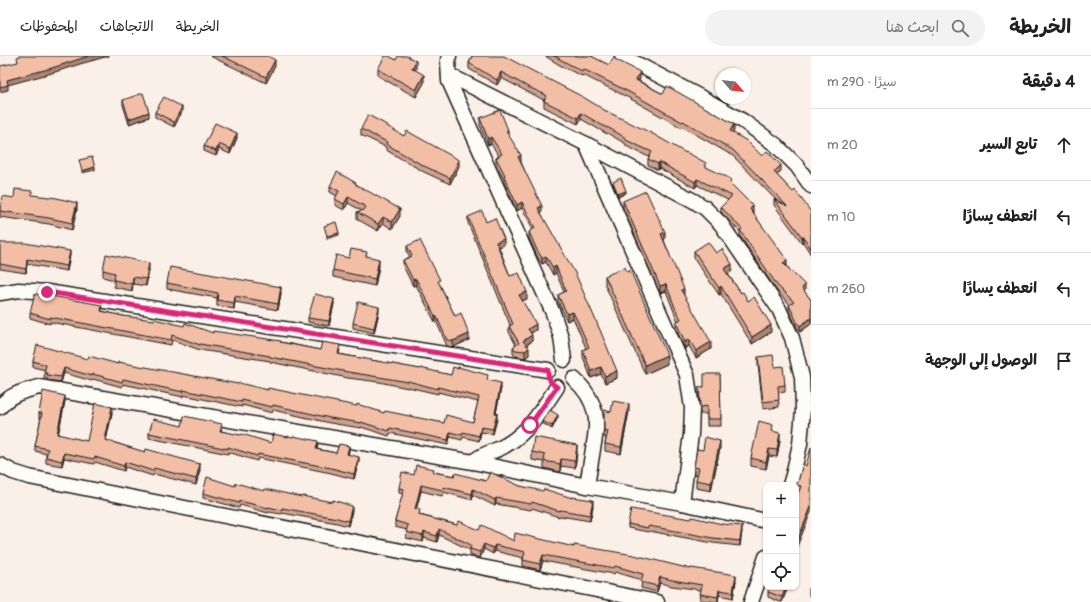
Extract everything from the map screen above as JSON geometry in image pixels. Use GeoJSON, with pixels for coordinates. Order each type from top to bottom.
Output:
{"type":"FeatureCollection","features":[{"type":"Feature","properties":{"kind":"street"},"geometry":{"type":"LineString","coordinates":[[449,56],[449,81],[553,313],[561,337],[564,360]]}},
{"type":"Feature","properties":{"kind":"street"},"geometry":{"type":"LineString","coordinates":[[622,56],[743,121],[776,146],[797,166],[811,186]]}},
{"type":"Feature","properties":{"kind":"street"},"geometry":{"type":"LineString","coordinates":[[448,75],[586,144],[694,201],[705,208],[720,224],[779,309],[792,338],[802,377],[803,410],[800,444],[791,482]]}},
{"type":"Feature","properties":{"kind":"street"},"geometry":{"type":"LineString","coordinates":[[586,144],[687,375],[692,408],[691,434],[682,502]]}},
{"type":"Feature","properties":{"kind":"street"},"geometry":{"type":"LineString","coordinates":[[0,292],[19,290],[47,292],[548,370]]}},
{"type":"Feature","properties":{"kind":"street"},"geometry":{"type":"LineString","coordinates":[[564,360],[574,367],[574,379],[565,387],[557,387],[553,385],[548,378],[548,370],[552,363],[564,360]]}},
{"type":"Feature","properties":{"kind":"street"},"geometry":{"type":"LineString","coordinates":[[574,379],[589,397],[596,414],[596,433],[587,486]]}},
{"type":"Feature","properties":{"kind":"street"},"geometry":{"type":"LineString","coordinates":[[0,407],[4,402],[18,393],[39,387],[473,462],[587,486],[682,502],[763,520]]}},
{"type":"Feature","properties":{"kind":"street"},"geometry":{"type":"LineString","coordinates":[[473,462],[480,456],[505,446],[524,433],[557,387]]}},
{"type":"Feature","properties":{"kind":"street"},"geometry":{"type":"LineString","coordinates":[[0,465],[13,472],[28,477],[657,602]]}},
{"type":"Feature","properties":{"kind":"street"},"geometry":{"type":"LineString","coordinates":[[751,602],[763,566]]}},
{"type":"Feature","properties":{"kind":"building"},"geometry":{"type":"Polygon","coordinates":[[[89,56],[7,80],[8,85],[0,87],[0,66],[18,62],[17,57],[89,56]]]}},
{"type":"Feature","properties":{"kind":"building"},"geometry":{"type":"Polygon","coordinates":[[[222,56],[268,56],[275,60],[266,77],[222,56]]]}},
{"type":"Feature","properties":{"kind":"building"},"geometry":{"type":"Polygon","coordinates":[[[385,56],[389,56],[396,60],[398,56],[407,56],[416,61],[412,68],[424,75],[416,90],[378,69],[385,56]]]}},
{"type":"Feature","properties":{"kind":"building"},"geometry":{"type":"Polygon","coordinates":[[[472,56],[504,56],[583,97],[606,111],[653,134],[706,163],[704,166],[731,179],[730,183],[753,206],[750,209],[787,260],[783,263],[805,285],[802,288],[811,300],[811,318],[800,326],[789,305],[794,302],[777,285],[740,230],[742,229],[721,207],[732,196],[697,179],[695,182],[659,162],[658,164],[648,159],[652,152],[626,140],[626,138],[581,113],[578,118],[544,101],[546,95],[501,72],[497,80],[469,63],[472,56]]]}},
{"type":"Feature","properties":{"kind":"building"},"geometry":{"type":"Polygon","coordinates":[[[554,56],[591,56],[609,65],[613,58],[640,72],[636,80],[663,94],[667,86],[734,124],[730,131],[747,141],[762,156],[767,151],[781,165],[774,172],[793,192],[795,190],[811,212],[811,249],[803,236],[802,237],[774,199],[787,206],[733,150],[629,92],[583,69],[582,71],[554,56]]]}},
{"type":"Feature","properties":{"kind":"building"},"geometry":{"type":"Polygon","coordinates":[[[143,93],[149,112],[129,119],[123,100],[143,93]]]}},
{"type":"Feature","properties":{"kind":"building"},"geometry":{"type":"Polygon","coordinates":[[[164,97],[182,107],[174,122],[155,112],[164,97]]]}},
{"type":"Feature","properties":{"kind":"building"},"geometry":{"type":"Polygon","coordinates":[[[500,110],[508,130],[506,131],[521,155],[518,157],[542,206],[538,208],[575,273],[617,371],[605,376],[601,367],[591,371],[583,350],[589,347],[573,312],[567,314],[558,295],[566,291],[556,266],[553,268],[546,256],[542,258],[537,250],[529,232],[535,228],[522,202],[517,205],[504,176],[505,175],[496,158],[502,154],[491,137],[488,139],[480,118],[500,110]]]}},
{"type":"Feature","properties":{"kind":"building"},"geometry":{"type":"Polygon","coordinates":[[[368,115],[404,136],[407,131],[459,160],[450,178],[424,166],[386,144],[387,142],[361,129],[368,115]]]}},
{"type":"Feature","properties":{"kind":"building"},"geometry":{"type":"Polygon","coordinates":[[[215,123],[237,133],[230,149],[219,144],[216,151],[204,146],[215,123]]]}},
{"type":"Feature","properties":{"kind":"building"},"geometry":{"type":"Polygon","coordinates":[[[92,157],[95,167],[82,171],[79,160],[92,157]]]}},
{"type":"Feature","properties":{"kind":"building"},"geometry":{"type":"Polygon","coordinates":[[[337,172],[356,183],[355,184],[400,209],[392,222],[383,217],[378,224],[357,212],[364,210],[366,207],[348,197],[344,204],[335,199],[339,191],[330,186],[337,172]]]}},
{"type":"Feature","properties":{"kind":"building"},"geometry":{"type":"Polygon","coordinates":[[[621,178],[626,191],[618,194],[613,182],[621,178]]]}},
{"type":"Feature","properties":{"kind":"building"},"geometry":{"type":"Polygon","coordinates":[[[15,189],[32,191],[32,195],[57,198],[77,203],[72,223],[0,211],[2,196],[14,198],[15,189]]]}},
{"type":"Feature","properties":{"kind":"building"},"geometry":{"type":"Polygon","coordinates":[[[646,191],[665,232],[661,234],[684,289],[681,290],[711,342],[696,351],[689,339],[685,342],[676,322],[681,319],[666,284],[660,286],[623,201],[646,191]]]}},
{"type":"Feature","properties":{"kind":"building"},"geometry":{"type":"Polygon","coordinates":[[[482,211],[486,222],[495,218],[504,239],[496,242],[510,276],[519,273],[527,292],[519,295],[536,324],[528,329],[532,335],[523,341],[529,348],[525,351],[515,350],[513,347],[519,343],[509,326],[513,324],[468,217],[482,211]]]}},
{"type":"Feature","properties":{"kind":"building"},"geometry":{"type":"Polygon","coordinates":[[[336,222],[339,233],[327,236],[324,226],[336,222]]]}},
{"type":"Feature","properties":{"kind":"building"},"geometry":{"type":"Polygon","coordinates":[[[420,240],[440,280],[438,281],[455,316],[461,313],[469,334],[453,341],[447,340],[436,315],[435,316],[416,279],[413,280],[403,260],[412,256],[407,246],[420,240]]]}},
{"type":"Feature","properties":{"kind":"building"},"geometry":{"type":"Polygon","coordinates":[[[708,242],[716,253],[722,249],[732,264],[724,269],[741,293],[743,292],[748,301],[754,297],[771,325],[752,337],[721,286],[719,288],[694,251],[708,242]]]}},
{"type":"Feature","properties":{"kind":"building"},"geometry":{"type":"Polygon","coordinates":[[[0,243],[25,243],[70,251],[67,266],[27,259],[26,269],[0,264],[0,243]]]}},
{"type":"Feature","properties":{"kind":"building"},"geometry":{"type":"Polygon","coordinates":[[[351,249],[367,252],[366,256],[379,259],[375,279],[333,270],[336,255],[349,258],[351,249]]]}},
{"type":"Feature","properties":{"kind":"building"},"geometry":{"type":"Polygon","coordinates":[[[106,254],[149,263],[146,279],[133,277],[132,284],[114,280],[115,273],[103,270],[106,254]]]}},
{"type":"Feature","properties":{"kind":"building"},"geometry":{"type":"Polygon","coordinates":[[[170,267],[281,287],[278,304],[235,296],[234,303],[217,300],[218,293],[167,283],[170,267]]]}},
{"type":"Feature","properties":{"kind":"building"},"geometry":{"type":"Polygon","coordinates":[[[625,267],[627,272],[630,270],[667,355],[645,365],[605,276],[625,267]]]}},
{"type":"Feature","properties":{"kind":"building"},"geometry":{"type":"Polygon","coordinates":[[[35,294],[102,305],[101,311],[123,316],[154,319],[184,326],[185,323],[213,333],[213,331],[281,341],[280,342],[320,350],[322,342],[340,345],[338,354],[420,368],[451,375],[453,367],[459,369],[458,367],[488,375],[487,380],[501,383],[493,429],[481,427],[479,436],[463,432],[462,435],[450,432],[448,440],[390,428],[389,431],[361,422],[330,418],[273,405],[272,407],[242,400],[242,402],[183,390],[183,392],[123,379],[122,382],[93,374],[92,376],[64,368],[61,377],[47,375],[47,373],[44,373],[46,365],[33,361],[37,345],[88,359],[89,356],[118,364],[118,362],[239,383],[268,390],[268,388],[357,406],[357,404],[384,413],[385,411],[444,423],[446,415],[473,422],[479,397],[438,387],[438,389],[408,381],[348,372],[270,356],[200,345],[172,335],[171,340],[50,317],[50,319],[30,313],[35,294]]]}},
{"type":"Feature","properties":{"kind":"building"},"geometry":{"type":"Polygon","coordinates":[[[315,294],[334,299],[329,321],[308,318],[315,294]]]}},
{"type":"Feature","properties":{"kind":"building"},"geometry":{"type":"Polygon","coordinates":[[[358,302],[379,307],[374,328],[353,323],[358,302]]]}},
{"type":"Feature","properties":{"kind":"building"},"geometry":{"type":"Polygon","coordinates":[[[773,355],[775,367],[783,366],[785,385],[778,386],[779,400],[763,402],[758,357],[773,355]]]}},
{"type":"Feature","properties":{"kind":"building"},"geometry":{"type":"Polygon","coordinates":[[[704,374],[720,374],[721,419],[707,419],[707,406],[700,407],[699,387],[704,387],[704,374]]]}},
{"type":"Feature","properties":{"kind":"building"},"geometry":{"type":"Polygon","coordinates":[[[43,391],[65,396],[57,434],[87,441],[95,403],[112,407],[105,440],[145,452],[146,449],[200,464],[196,479],[154,468],[153,471],[125,462],[124,466],[95,457],[94,459],[64,453],[62,461],[46,457],[48,449],[35,446],[42,413],[39,413],[43,391]]]}},
{"type":"Feature","properties":{"kind":"building"},"geometry":{"type":"Polygon","coordinates":[[[613,401],[629,404],[621,447],[605,444],[608,431],[604,430],[604,410],[611,412],[613,401]]]}},
{"type":"Feature","properties":{"kind":"building"},"geometry":{"type":"Polygon","coordinates":[[[550,410],[558,415],[552,426],[542,421],[550,410]]]}},
{"type":"Feature","properties":{"kind":"building"},"geometry":{"type":"Polygon","coordinates":[[[184,416],[222,424],[220,431],[242,434],[271,443],[273,434],[318,441],[316,449],[336,453],[339,444],[349,446],[347,454],[359,457],[354,474],[258,454],[257,456],[228,447],[228,449],[149,433],[153,419],[182,426],[184,416]]]}},
{"type":"Feature","properties":{"kind":"building"},"geometry":{"type":"Polygon","coordinates":[[[759,421],[773,425],[772,431],[780,433],[777,450],[769,449],[766,462],[751,458],[759,421]]]}},
{"type":"Feature","properties":{"kind":"building"},"geometry":{"type":"Polygon","coordinates":[[[534,437],[577,445],[575,461],[561,459],[560,464],[544,461],[545,455],[532,452],[534,437]]]}},
{"type":"Feature","properties":{"kind":"building"},"geometry":{"type":"Polygon","coordinates":[[[705,437],[720,441],[711,483],[696,480],[699,468],[694,467],[697,449],[703,450],[705,437]]]}},
{"type":"Feature","properties":{"kind":"building"},"geometry":{"type":"Polygon","coordinates":[[[811,447],[811,507],[799,537],[799,491],[801,486],[799,486],[798,482],[803,464],[806,466],[811,447]]]}},
{"type":"Feature","properties":{"kind":"building"},"geometry":{"type":"Polygon","coordinates":[[[416,465],[434,469],[433,472],[454,476],[455,473],[486,481],[490,472],[520,486],[543,491],[544,489],[572,498],[593,500],[590,515],[559,511],[532,502],[531,504],[496,498],[495,500],[473,489],[472,494],[443,487],[442,490],[421,485],[415,509],[420,510],[419,515],[457,525],[459,521],[479,530],[482,525],[514,541],[515,533],[574,547],[574,545],[634,555],[691,569],[736,575],[733,592],[719,590],[718,597],[700,594],[702,585],[660,577],[657,586],[641,582],[643,574],[615,566],[614,568],[543,555],[540,564],[523,560],[525,552],[495,545],[493,548],[484,544],[480,552],[470,549],[471,545],[439,529],[437,536],[424,532],[423,536],[406,532],[408,525],[395,521],[404,489],[399,488],[402,472],[414,475],[416,465]]]}},
{"type":"Feature","properties":{"kind":"building"},"geometry":{"type":"Polygon","coordinates":[[[207,477],[235,486],[236,483],[264,491],[265,489],[332,502],[333,500],[352,506],[348,521],[282,508],[282,510],[268,508],[240,501],[239,503],[203,493],[207,477]]]}},
{"type":"Feature","properties":{"kind":"building"},"geometry":{"type":"Polygon","coordinates":[[[631,509],[691,519],[692,517],[722,524],[742,526],[740,541],[628,524],[631,509]]]}},
{"type":"Feature","properties":{"kind":"building"},"geometry":{"type":"Polygon","coordinates":[[[768,590],[785,590],[782,597],[768,592],[768,590]]]}},
{"type":"Feature","properties":{"kind":"route"},"geometry":{"type":"LineString","coordinates":[[47,292],[548,370],[548,378],[550,382],[557,387],[530,425]]}}]}
